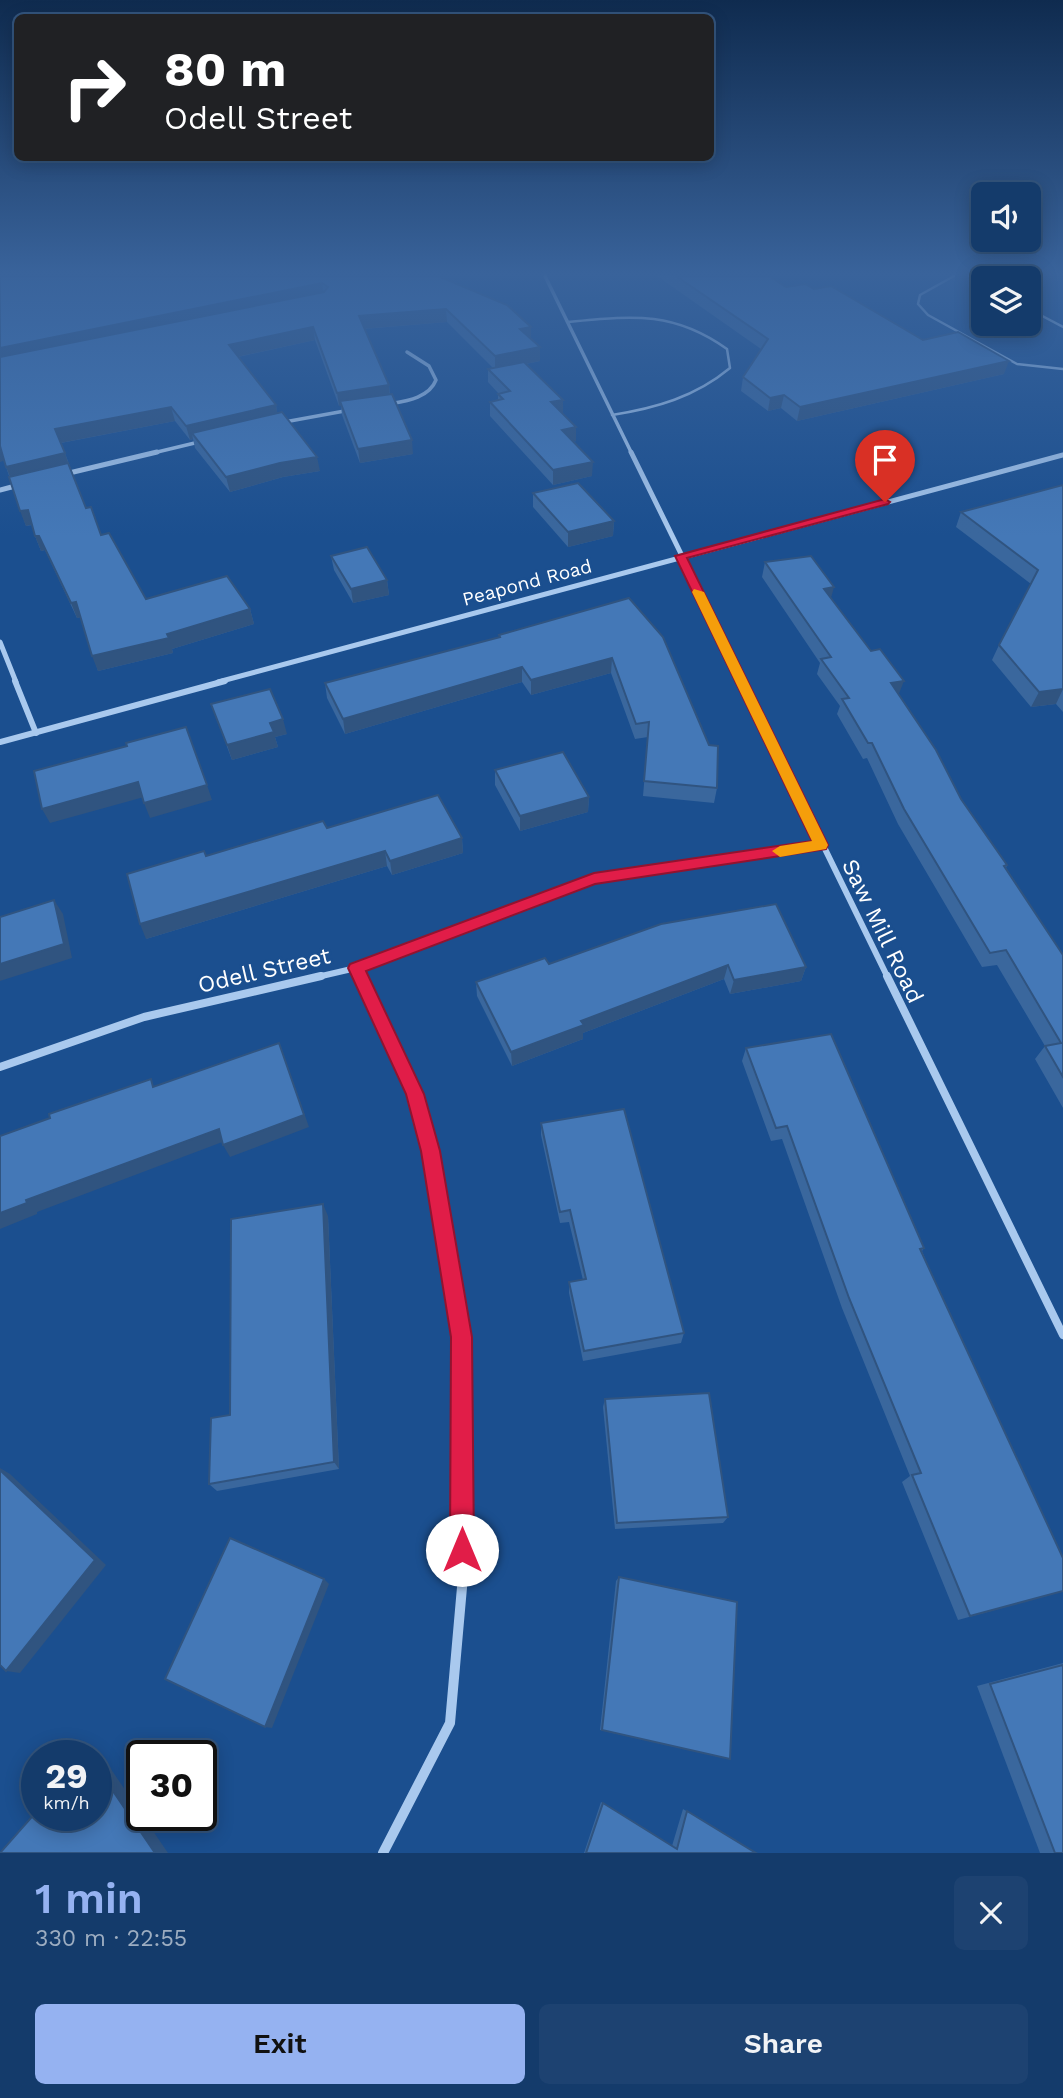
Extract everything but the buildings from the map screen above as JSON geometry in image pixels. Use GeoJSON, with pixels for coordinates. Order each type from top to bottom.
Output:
{"type":"FeatureCollection","features":[{"type":"Feature","properties":{"kind":"street"},"geometry":{"type":"LineString","coordinates":[[379,405],[407,401],[429,392],[435,382],[434,373],[424,362]]}},
{"type":"Feature","properties":{"kind":"street","name":"Saw Mill Road"},"geometry":{"type":"LineString","coordinates":[[587,362],[1063,1335]]}},
{"type":"Feature","properties":{"kind":"street"},"geometry":{"type":"LineString","coordinates":[[270,425],[352,409]]}},
{"type":"Feature","properties":{"kind":"street"},"geometry":{"type":"LineString","coordinates":[[54,477],[216,438]]}},
{"type":"Feature","properties":{"kind":"street","name":"Peapond Road"},"geometry":{"type":"LineString","coordinates":[[0,743],[681,556],[1063,455]]}},
{"type":"Feature","properties":{"kind":"street"},"geometry":{"type":"LineString","coordinates":[[0,490],[27,484]]}},
{"type":"Feature","properties":{"kind":"street"},"geometry":{"type":"LineString","coordinates":[[0,642],[36,733]]}},
{"type":"Feature","properties":{"kind":"street","name":"Odell Street"},"geometry":{"type":"LineString","coordinates":[[0,1067],[144,1017],[356,968],[594,878],[821,845]]}},
{"type":"Feature","properties":{"kind":"street"},"geometry":{"type":"LineString","coordinates":[[356,968],[415,1094],[431,1151],[461,1337],[463,1576],[450,1723],[383,1853]]}},
{"type":"Feature","properties":{"kind":"lane"},"geometry":{"type":"LineString","coordinates":[[612,415],[650,410],[682,399],[714,383],[730,368],[729,362]]}},
{"type":"Feature","properties":{"kind":"lane"},"geometry":{"type":"LineString","coordinates":[[1014,362],[1061,369]]}},
{"type":"Feature","properties":{"kind":"slow traffic"},"geometry":{"type":"LineString","coordinates":[[698,592],[821,845],[780,851]]}},
{"type":"Feature","properties":{"kind":"route"},"geometry":{"type":"LineString","coordinates":[[462,1550],[461,1337],[431,1151],[415,1094],[356,968],[594,878],[821,845],[681,556],[885,502]]}}]}
